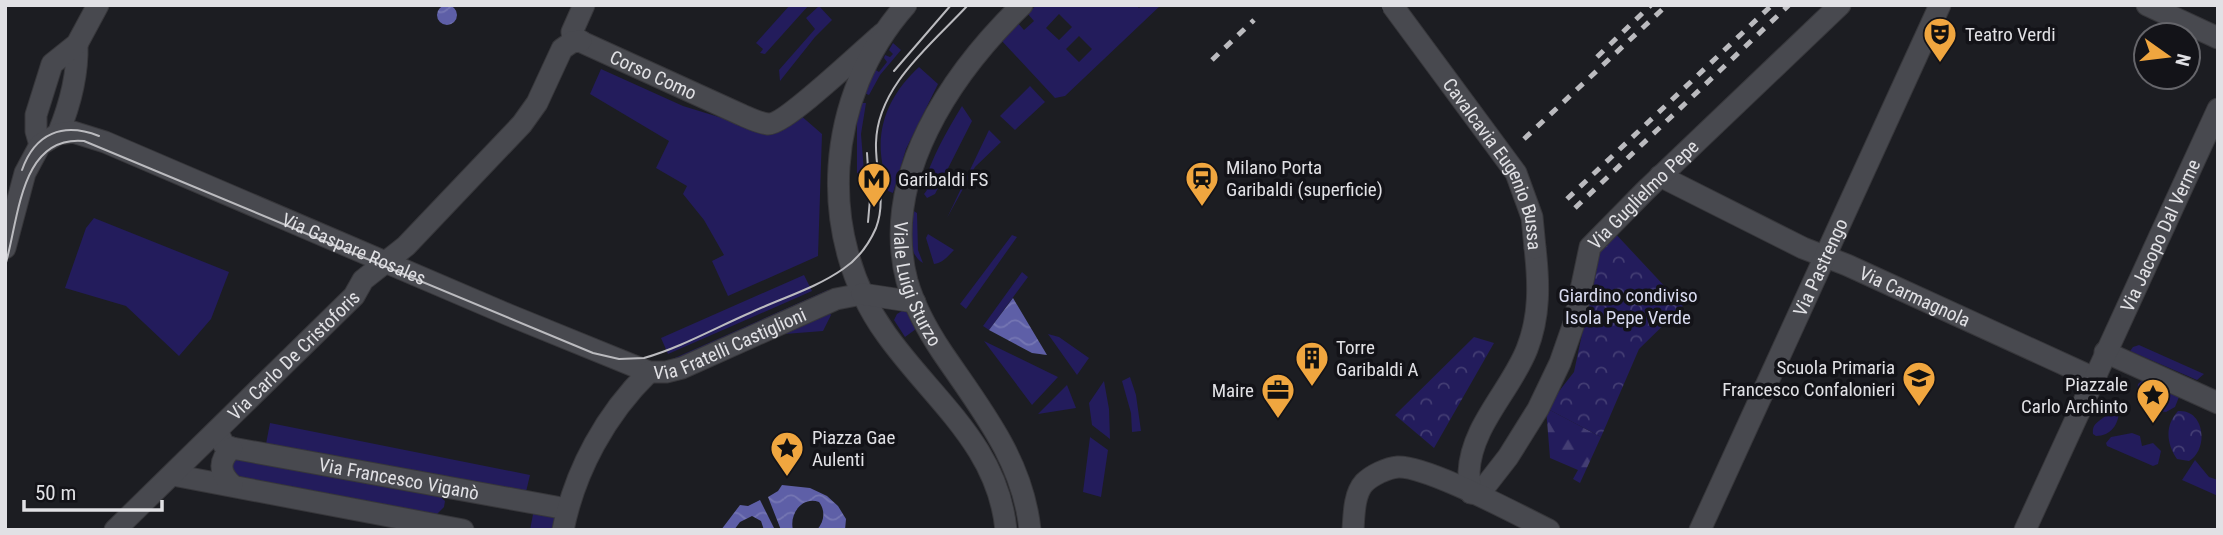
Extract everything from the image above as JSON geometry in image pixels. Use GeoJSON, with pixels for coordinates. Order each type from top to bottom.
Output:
{"type":"FeatureCollection","features":[{"type":"Feature","properties":{"kind":"street"},"geometry":{"type":"LineString","coordinates":[[5,248],[25,173],[66,116],[78,69],[77,44],[99,5]]}},
{"type":"Feature","properties":{"kind":"street"},"geometry":{"type":"LineString","coordinates":[[580,41],[571,34],[584,5]]}},
{"type":"Feature","properties":{"kind":"street","name":"Viale Luigi Sturzo"},"geometry":{"type":"LineString","coordinates":[[906,5],[887,29],[860,74],[851,97],[839,160],[841,222],[854,275],[862,294],[890,339],[980,450],[995,483],[1006,530]]}},
{"type":"Feature","properties":{"kind":"street","name":"Viale Luigi Sturzo"},"geometry":{"type":"LineString","coordinates":[[1022,5],[988,40],[936,114],[906,190],[901,226],[902,254],[913,296],[941,350],[1005,447],[1021,485],[1030,530]]}},
{"type":"Feature","properties":{"kind":"street","name":"Cavalcavia Eugenio Bussa"},"geometry":{"type":"LineString","coordinates":[[1392,5],[1516,173],[1532,217],[1539,297],[1533,326],[1527,349],[1514,376],[1476,442],[1469,470],[1471,493]]}},
{"type":"Feature","properties":{"kind":"street","name":"Via Guglielmo Pepe"},"geometry":{"type":"LineString","coordinates":[[1471,493],[1488,484],[1508,457],[1538,410],[1555,375],[1574,323],[1590,247],[1660,176],[1840,5]]}},
{"type":"Feature","properties":{"kind":"street","name":"Via Pastrengo"},"geometry":{"type":"LineString","coordinates":[[1700,530],[1940,5]]}},
{"type":"Feature","properties":{"kind":"street"},"geometry":{"type":"LineString","coordinates":[[2147,5],[2218,38]]}},
{"type":"Feature","properties":{"kind":"street","name":"Viale Luigi Sturzo"},"geometry":{"type":"LineString","coordinates":[[778,121],[887,29]]}},
{"type":"Feature","properties":{"kind":"street","name":"Via Carlo De Cristoforis"},"geometry":{"type":"LineString","coordinates":[[115,530],[354,296],[363,279],[406,246],[522,124],[537,103],[564,47],[580,41]]}},
{"type":"Feature","properties":{"kind":"street","name":"Corso Como"},"geometry":{"type":"LineString","coordinates":[[580,41],[742,115],[768,124],[778,121]]}},
{"type":"Feature","properties":{"kind":"street","name":"Via Jacopo Dal Verme"},"geometry":{"type":"LineString","coordinates":[[2105,352],[2218,109]]}},
{"type":"Feature","properties":{"kind":"street","name":"Via Gaspare Rosales"},"geometry":{"type":"LineString","coordinates":[[49,140],[79,133],[105,142],[649,372]]}},
{"type":"Feature","properties":{"kind":"street","name":"Via Carmagnola"},"geometry":{"type":"LineString","coordinates":[[1660,176],[1803,248],[2094,378]]}},
{"type":"Feature","properties":{"kind":"street","name":"Via Fratelli Castiglioni"},"geometry":{"type":"LineString","coordinates":[[565,520],[579,474],[606,426],[625,397],[649,372],[682,368],[836,299],[862,294],[913,296]]}},
{"type":"Feature","properties":{"kind":"street"},"geometry":{"type":"LineString","coordinates":[[2025,530],[2105,352],[2218,403]]}},
{"type":"Feature","properties":{"kind":"street"},"geometry":{"type":"LineString","coordinates":[[217,431],[224,445],[232,448],[221,462],[221,471],[232,485]]}},
{"type":"Feature","properties":{"kind":"street","name":"Via Francesco Viganò"},"geometry":{"type":"LineString","coordinates":[[232,448],[565,520]]}},
{"type":"Feature","properties":{"kind":"street"},"geometry":{"type":"LineString","coordinates":[[1353,530],[1354,511],[1360,489],[1370,478],[1399,467],[1415,470],[1471,493],[1549,530]]}},
{"type":"Feature","properties":{"kind":"street","name":"Via Francesco Viganò"},"geometry":{"type":"LineString","coordinates":[[173,475],[463,530]]}},
{"type":"Feature","properties":{"kind":"green space"},"geometry":{"type":"Polygon","coordinates":[[[790,5],[809,5],[765,54],[760,53],[763,49],[756,43],[790,5]]]}},
{"type":"Feature","properties":{"kind":"green space"},"geometry":{"type":"Polygon","coordinates":[[[1037,5],[1136,5],[1139,8],[1142,5],[1161,5],[1065,96],[1055,98],[1001,40],[1017,22],[1024,30],[1034,21],[1027,13],[1037,5]],[[1059,14],[1046,28],[1059,40],[1072,27],[1059,14]],[[1079,36],[1066,49],[1079,62],[1092,49],[1079,36]]]}},
{"type":"Feature","properties":{"kind":"green space"},"geometry":{"type":"Polygon","coordinates":[[[819,6],[832,20],[780,81],[779,70],[815,29],[806,18],[819,6]]]}},
{"type":"Feature","properties":{"kind":"green space"},"geometry":{"type":"Polygon","coordinates":[[[893,43],[901,50],[880,75],[869,95],[864,93],[874,69],[879,72],[887,62],[885,55],[890,57],[893,54],[889,50],[893,43]]]}},
{"type":"Feature","properties":{"kind":"green space"},"geometry":{"type":"Polygon","coordinates":[[[919,67],[938,84],[906,149],[893,193],[888,191],[882,163],[882,129],[895,95],[919,67]]]}},
{"type":"Feature","properties":{"kind":"green space"},"geometry":{"type":"Polygon","coordinates":[[[601,69],[683,106],[748,126],[799,114],[822,134],[818,256],[728,296],[712,261],[724,255],[704,220],[683,194],[687,186],[656,168],[669,141],[590,94],[601,69]]]}},
{"type":"Feature","properties":{"kind":"green space"},"geometry":{"type":"Polygon","coordinates":[[[1030,86],[1045,102],[1015,130],[1000,116],[1030,86]]]}},
{"type":"Feature","properties":{"kind":"green space"},"geometry":{"type":"Polygon","coordinates":[[[861,103],[866,103],[861,134],[864,172],[857,173],[857,121],[861,103]]]}},
{"type":"Feature","properties":{"kind":"green space"},"geometry":{"type":"Polygon","coordinates":[[[962,106],[972,121],[935,194],[927,198],[924,194],[927,190],[923,187],[931,165],[962,106]]]}},
{"type":"Feature","properties":{"kind":"green space"},"geometry":{"type":"Polygon","coordinates":[[[989,130],[1001,142],[975,167],[947,218],[989,130]]]}},
{"type":"Feature","properties":{"kind":"green space"},"geometry":{"type":"Polygon","coordinates":[[[912,210],[917,213],[918,250],[923,263],[912,247],[912,210]]]}},
{"type":"Feature","properties":{"kind":"green space"},"geometry":{"type":"Polygon","coordinates":[[[94,218],[229,272],[211,319],[179,356],[126,306],[65,288],[86,228],[94,218]]]}},
{"type":"Feature","properties":{"kind":"green space","name":"Giardino condiviso Isola Pepe Verde"},"geometry":{"type":"Polygon","coordinates":[[[1612,230],[1683,306],[1639,349],[1601,437],[1546,408],[1574,372],[1602,240],[1612,230]]]}},
{"type":"Feature","properties":{"kind":"green space"},"geometry":{"type":"Polygon","coordinates":[[[928,234],[954,250],[945,259],[934,264],[926,238],[928,234]]]}},
{"type":"Feature","properties":{"kind":"green space"},"geometry":{"type":"Polygon","coordinates":[[[1012,235],[1017,237],[966,309],[960,304],[1012,235]]]}},
{"type":"Feature","properties":{"kind":"green space"},"geometry":{"type":"Polygon","coordinates":[[[1022,272],[1028,277],[989,330],[983,326],[1022,272]]]}},
{"type":"Feature","properties":{"kind":"green space"},"geometry":{"type":"Polygon","coordinates":[[[804,275],[812,291],[668,354],[661,338],[804,275]]]}},
{"type":"Feature","properties":{"kind":"green space"},"geometry":{"type":"Polygon","coordinates":[[[828,290],[830,293],[671,363],[659,365],[828,290]]]}},
{"type":"Feature","properties":{"kind":"green space"},"geometry":{"type":"Polygon","coordinates":[[[827,307],[831,315],[823,331],[772,335],[827,307]]]}},
{"type":"Feature","properties":{"kind":"green space"},"geometry":{"type":"Polygon","coordinates":[[[905,309],[916,329],[905,337],[894,320],[897,314],[905,309]]]}},
{"type":"Feature","properties":{"kind":"green space"},"geometry":{"type":"Polygon","coordinates":[[[1048,334],[1059,337],[1089,358],[1077,375],[1048,334]]]}},
{"type":"Feature","properties":{"kind":"green space"},"geometry":{"type":"Polygon","coordinates":[[[1474,337],[1494,343],[1434,448],[1395,415],[1474,337]]]}},
{"type":"Feature","properties":{"kind":"green space"},"geometry":{"type":"Polygon","coordinates":[[[984,341],[1058,377],[1032,405],[984,341]]]}},
{"type":"Feature","properties":{"kind":"green space"},"geometry":{"type":"Polygon","coordinates":[[[2139,345],[2204,374],[2197,380],[2130,351],[2139,345]]]}},
{"type":"Feature","properties":{"kind":"green space"},"geometry":{"type":"Polygon","coordinates":[[[1130,377],[1136,395],[1141,431],[1132,432],[1131,413],[1122,381],[1130,377]]]}},
{"type":"Feature","properties":{"kind":"green space"},"geometry":{"type":"Polygon","coordinates":[[[2145,378],[2179,397],[2175,407],[2166,412],[2157,411],[2151,397],[2137,393],[2138,384],[2145,378]]]}},
{"type":"Feature","properties":{"kind":"green space"},"geometry":{"type":"Polygon","coordinates":[[[1104,381],[1110,439],[1092,425],[1089,403],[1104,381]]]}},
{"type":"Feature","properties":{"kind":"green space"},"geometry":{"type":"Polygon","coordinates":[[[1067,385],[1076,408],[1038,414],[1067,385]]]}},
{"type":"Feature","properties":{"kind":"green space"},"geometry":{"type":"Polygon","coordinates":[[[2113,405],[2119,410],[2116,424],[2106,434],[2096,436],[2093,434],[2095,425],[2113,405]]]}},
{"type":"Feature","properties":{"kind":"green space"},"geometry":{"type":"Polygon","coordinates":[[[1546,408],[1601,437],[1580,483],[1573,479],[1578,470],[1550,458],[1546,408]]]}},
{"type":"Feature","properties":{"kind":"green space"},"geometry":{"type":"Polygon","coordinates":[[[2178,411],[2194,416],[2201,431],[2200,448],[2189,461],[2177,459],[2169,440],[2169,428],[2178,411]]]}},
{"type":"Feature","properties":{"kind":"green space"},"geometry":{"type":"Polygon","coordinates":[[[270,423],[530,475],[525,496],[266,444],[270,423]]]}},
{"type":"Feature","properties":{"kind":"green space"},"geometry":{"type":"Polygon","coordinates":[[[2132,433],[2140,436],[2142,446],[2153,443],[2161,451],[2158,464],[2153,466],[2107,446],[2106,443],[2111,437],[2132,433]]]}},
{"type":"Feature","properties":{"kind":"green space"},"geometry":{"type":"Polygon","coordinates":[[[1090,437],[1108,450],[1101,497],[1083,492],[1090,437]]]}},
{"type":"Feature","properties":{"kind":"green space"},"geometry":{"type":"Polygon","coordinates":[[[231,458],[436,493],[445,501],[444,507],[437,514],[433,514],[236,478],[229,462],[231,458]]]}},
{"type":"Feature","properties":{"kind":"green space"},"geometry":{"type":"Polygon","coordinates":[[[2195,460],[2209,477],[2218,480],[2218,496],[2182,480],[2195,460]]]}},
{"type":"Feature","properties":{"kind":"green space"},"geometry":{"type":"Polygon","coordinates":[[[534,509],[554,517],[554,530],[530,530],[534,509]]]}},
{"type":"Feature","properties":{"kind":"water"},"geometry":{"type":"Polygon","coordinates":[[[447,5],[454,8],[457,15],[454,22],[447,25],[440,22],[437,15],[440,8],[447,5]]]}},
{"type":"Feature","properties":{"kind":"water"},"geometry":{"type":"Polygon","coordinates":[[[1013,298],[1047,355],[1032,353],[989,330],[1013,298]]]}},
{"type":"Feature","properties":{"kind":"water"},"geometry":{"type":"Polygon","coordinates":[[[782,485],[810,488],[827,496],[838,506],[846,519],[845,530],[817,530],[823,520],[823,513],[819,502],[813,501],[798,508],[793,518],[793,530],[781,530],[768,497],[782,485]]]}},
{"type":"Feature","properties":{"kind":"water"},"geometry":{"type":"Polygon","coordinates":[[[760,500],[775,530],[764,530],[761,521],[752,516],[740,522],[734,530],[721,530],[740,505],[748,506],[760,500]]]}},
{"type":"Feature","properties":{"kind":"tram line"},"geometry":{"type":"LineString","coordinates":[[894,71],[951,5]]}},
{"type":"Feature","properties":{"kind":"tram line"},"geometry":{"type":"LineString","coordinates":[[5,266],[25,184],[34,166],[46,152],[63,143],[84,141],[593,353],[619,359],[644,358],[685,343],[810,287],[833,276],[858,256],[873,234],[879,217],[881,196],[876,143],[879,122],[886,103],[909,67],[968,5]]}},
{"type":"Feature","properties":{"kind":"tram line"},"geometry":{"type":"LineString","coordinates":[[22,170],[34,147],[52,134],[74,130],[99,136]]}},
{"type":"Feature","properties":{"kind":"tram line"},"geometry":{"type":"LineString","coordinates":[[867,153],[870,199],[868,222]]}},
{"type":"Feature","properties":{"kind":"railway"},"geometry":{"type":"LineString","coordinates":[[1597,57],[1651,5]]}},
{"type":"Feature","properties":{"kind":"railway"},"geometry":{"type":"LineString","coordinates":[[1524,139],[1667,5]]}},
{"type":"Feature","properties":{"kind":"railway"},"geometry":{"type":"LineString","coordinates":[[1567,199],[1772,5]]}},
{"type":"Feature","properties":{"kind":"railway"},"geometry":{"type":"LineString","coordinates":[[1575,208],[1789,5]]}},
{"type":"Feature","properties":{"kind":"railway"},"geometry":{"type":"LineString","coordinates":[[1212,60],[1254,20]]}},
{"type":"Feature","properties":{"kind":"place","name":"Teatro Verdi"},"geometry":{"type":"Point","coordinates":[1940,64]}},
{"type":"Feature","properties":{"kind":"place","name":"Milano Porta Garibaldi (superficie)"},"geometry":{"type":"Point","coordinates":[1202,208]}},
{"type":"Feature","properties":{"kind":"place","name":"Garibaldi FS"},"geometry":{"type":"Point","coordinates":[874,209]}},
{"type":"Feature","properties":{"kind":"place","name":"Torre Garibaldi A"},"geometry":{"type":"Point","coordinates":[1312,388]}},
{"type":"Feature","properties":{"kind":"place","name":"Scuola Primaria Francesco Confalonieri"},"geometry":{"type":"Point","coordinates":[1919,408]}},
{"type":"Feature","properties":{"kind":"place","name":"Maire"},"geometry":{"type":"Point","coordinates":[1278,420]}},
{"type":"Feature","properties":{"kind":"place","name":"Piazzale Carlo Archinto"},"geometry":{"type":"Point","coordinates":[2153,425]}},
{"type":"Feature","properties":{"kind":"place","name":"Piazza Gae Aulenti"},"geometry":{"type":"Point","coordinates":[787,478]}}]}
